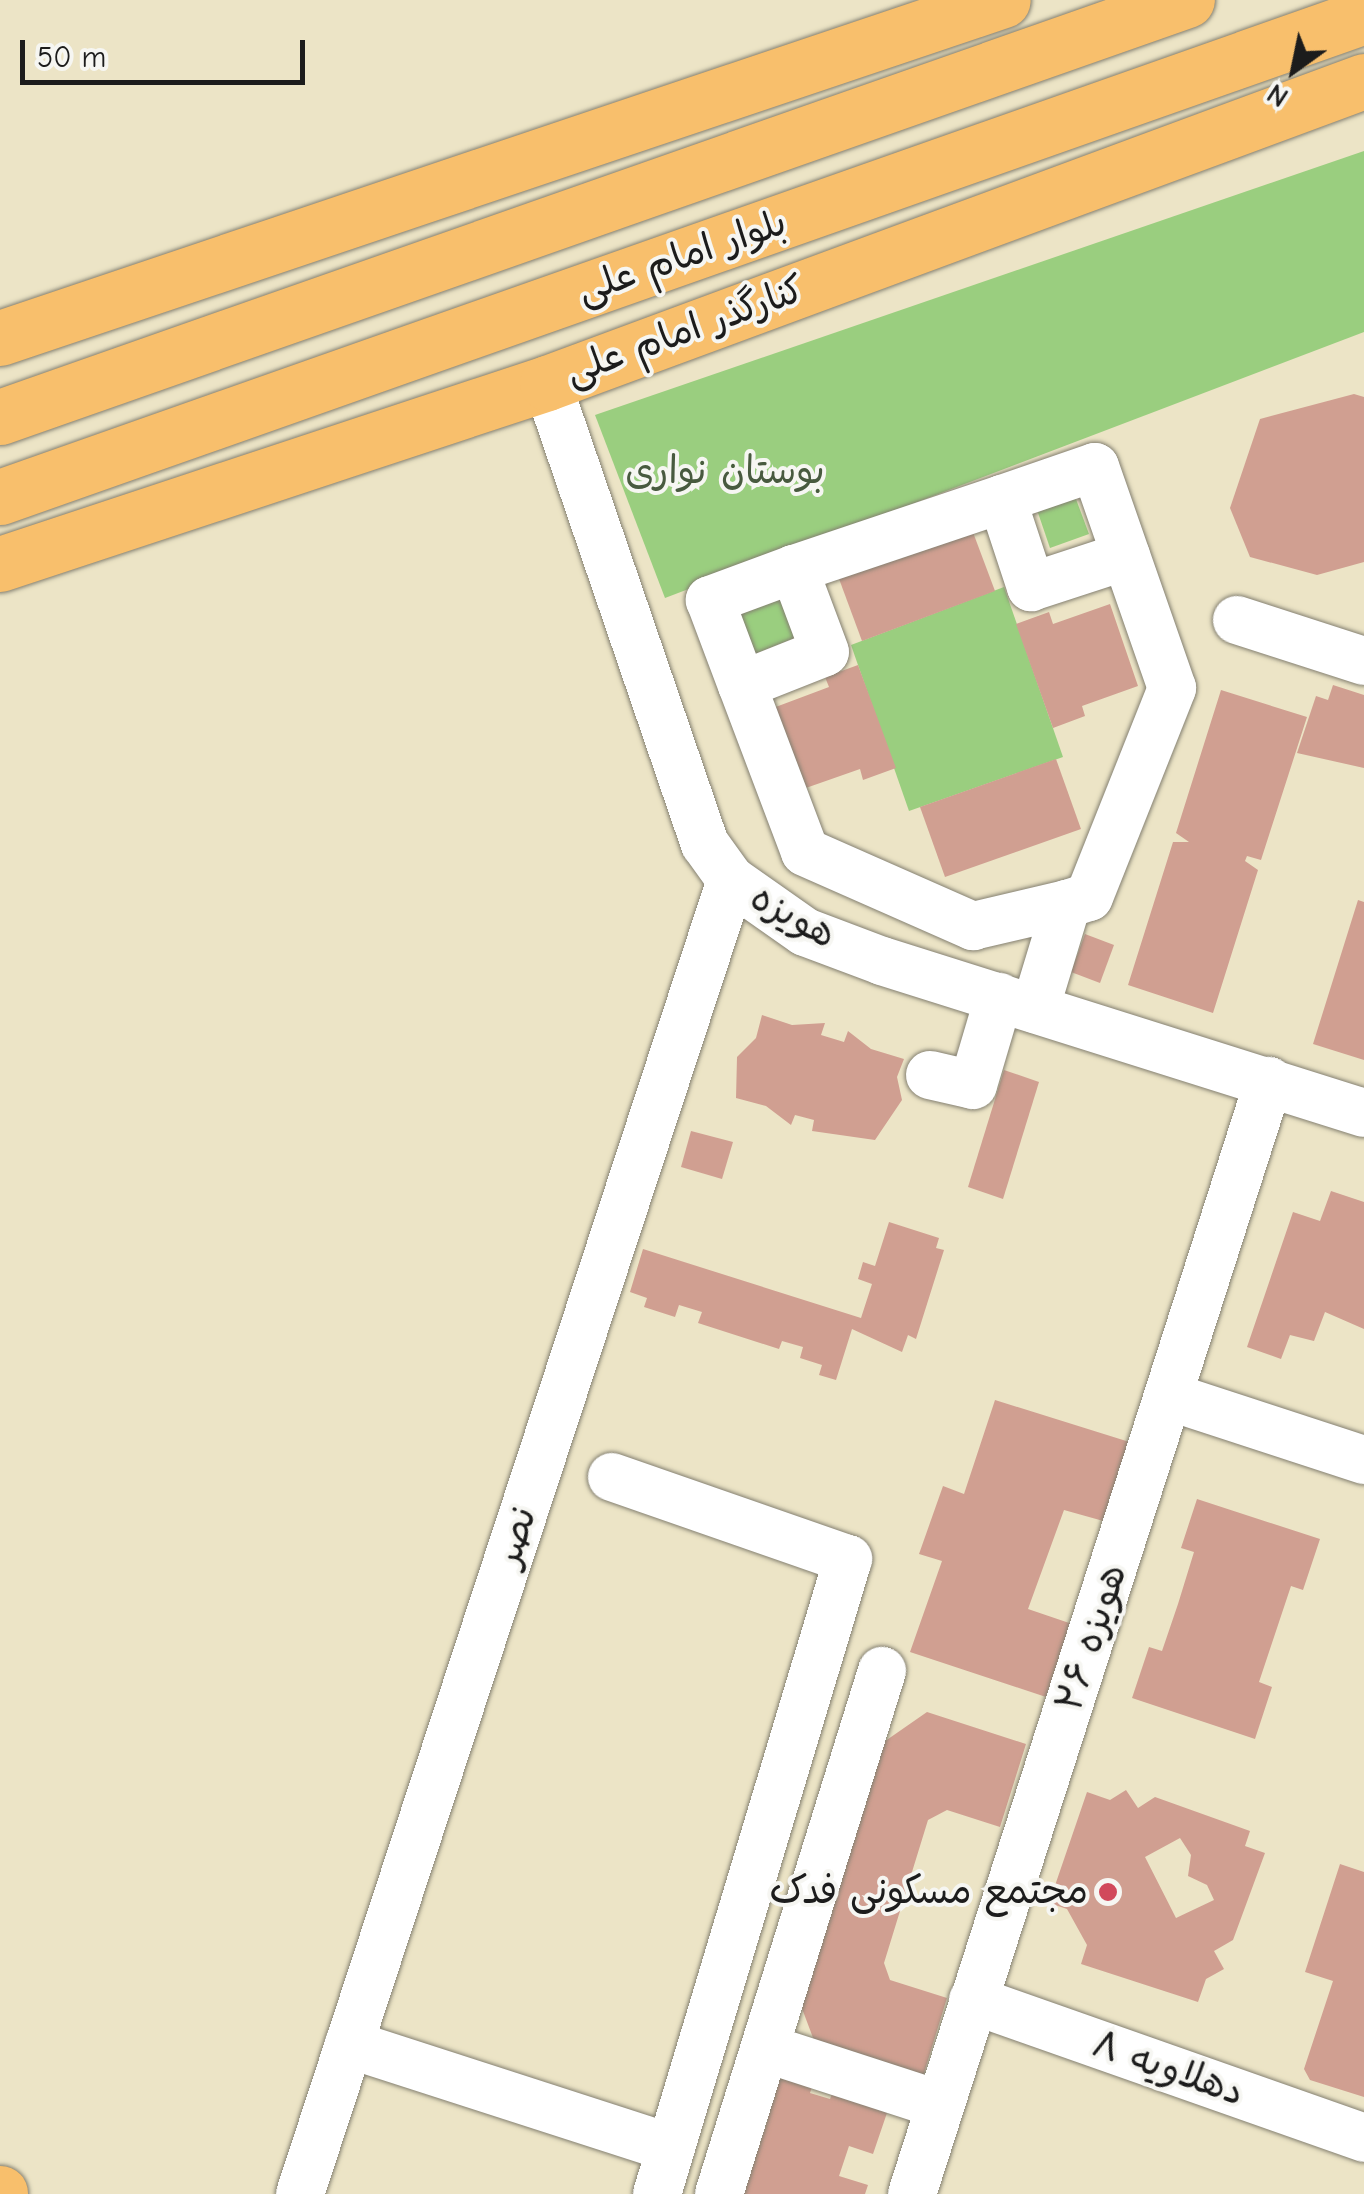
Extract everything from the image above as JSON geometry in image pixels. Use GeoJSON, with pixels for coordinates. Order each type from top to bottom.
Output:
{"type":"FeatureCollection","features":[{"type":"Feature","properties":{"kind":"main road"},"geometry":{"type":"LineString","coordinates":[[0,338],[1004,0]]}},
{"type":"Feature","properties":{"kind":"main road","name":"بلوار امام علی"},"geometry":{"type":"LineString","coordinates":[[0,417],[1187,0]]}},
{"type":"Feature","properties":{"kind":"main road","name":"بلوار امام علی"},"geometry":{"type":"LineString","coordinates":[[0,496],[1364,16]]}},
{"type":"Feature","properties":{"kind":"main road","name":"کنارگذر امام علی"},"geometry":{"type":"LineString","coordinates":[[0,564],[547,382],[1364,80]]}},
{"type":"Feature","properties":{"kind":"street","name":"هویزه"},"geometry":{"type":"LineString","coordinates":[[547,382],[705,844],[731,880],[805,932],[1364,1113]]}},
{"type":"Feature","properties":{"kind":"street"},"geometry":{"type":"LineString","coordinates":[[1096,467],[1126,556],[1172,688],[1090,898],[973,926],[805,852],[710,600],[1096,467]]}},
{"type":"Feature","properties":{"kind":"street"},"geometry":{"type":"LineString","coordinates":[[1002,500],[1031,587],[1126,556]]}},
{"type":"Feature","properties":{"kind":"street"},"geometry":{"type":"LineString","coordinates":[[742,685],[825,652],[794,569]]}},
{"type":"Feature","properties":{"kind":"street"},"geometry":{"type":"LineString","coordinates":[[1237,620],[1364,661]]}},
{"type":"Feature","properties":{"kind":"street","name":"نصر"},"geometry":{"type":"LineString","coordinates":[[300,2194],[731,880]]}},
{"type":"Feature","properties":{"kind":"street"},"geometry":{"type":"LineString","coordinates":[[930,1075],[973,1085],[1066,904]]}},
{"type":"Feature","properties":{"kind":"street","name":"هویزه ۲۶"},"geometry":{"type":"LineString","coordinates":[[912,2194],[1269,1082]]}},
{"type":"Feature","properties":{"kind":"street"},"geometry":{"type":"LineString","coordinates":[[1171,1397],[1364,1460]]}},
{"type":"Feature","properties":{"kind":"street"},"geometry":{"type":"LineString","coordinates":[[612,1477],[848,1558],[657,2194]]}},
{"type":"Feature","properties":{"kind":"street"},"geometry":{"type":"LineString","coordinates":[[719,2194],[882,1671]]}},
{"type":"Feature","properties":{"kind":"street","name":"دهلاویه ۸"},"geometry":{"type":"LineString","coordinates":[[973,2000],[1364,2138]]}},
{"type":"Feature","properties":{"kind":"street"},"geometry":{"type":"LineString","coordinates":[[350,2044],[671,2148]]}},
{"type":"Feature","properties":{"kind":"street"},"geometry":{"type":"LineString","coordinates":[[765,2048],[940,2105]]}},
{"type":"Feature","properties":{"kind":"green space","name":"بوستان نواری"},"geometry":{"type":"Polygon","coordinates":[[[1364,151],[1364,332],[665,598],[595,415],[1364,151]]]}},
{"type":"Feature","properties":{"kind":"green space"},"geometry":{"type":"Polygon","coordinates":[[[1073,491],[1089,534],[1050,548],[1035,504],[1073,491]]]}},
{"type":"Feature","properties":{"kind":"green space"},"geometry":{"type":"Polygon","coordinates":[[[1004,587],[1063,757],[909,811],[851,645],[1004,587]]]}},
{"type":"Feature","properties":{"kind":"green space"},"geometry":{"type":"Polygon","coordinates":[[[780,591],[797,637],[752,655],[734,608],[780,591]]]}},
{"type":"Feature","properties":{"kind":"building"},"geometry":{"type":"Polygon","coordinates":[[[1354,394],[1364,397],[1364,562],[1317,575],[1250,557],[1230,508],[1260,419],[1354,394]]]}},
{"type":"Feature","properties":{"kind":"building"},"geometry":{"type":"Polygon","coordinates":[[[968,519],[995,591],[862,641],[835,568],[968,519]]]}},
{"type":"Feature","properties":{"kind":"building"},"geometry":{"type":"Polygon","coordinates":[[[1110,604],[1138,686],[1082,706],[1085,716],[1053,728],[1016,624],[1049,612],[1053,624],[1110,604]]]}},
{"type":"Feature","properties":{"kind":"building"},"geometry":{"type":"Polygon","coordinates":[[[858,665],[896,768],[863,780],[860,769],[803,789],[773,708],[829,687],[825,677],[858,665]]]}},
{"type":"Feature","properties":{"kind":"building"},"geometry":{"type":"Polygon","coordinates":[[[1333,685],[1364,695],[1364,768],[1297,753],[1316,696],[1328,700],[1333,685]]]}},
{"type":"Feature","properties":{"kind":"building"},"geometry":{"type":"Polygon","coordinates":[[[1221,690],[1307,717],[1261,860],[1247,856],[1245,861],[1258,870],[1213,1013],[1128,985],[1173,842],[1189,842],[1176,833],[1221,690]]]}},
{"type":"Feature","properties":{"kind":"building"},"geometry":{"type":"Polygon","coordinates":[[[1056,759],[1081,829],[945,877],[920,807],[1056,759]]]}},
{"type":"Feature","properties":{"kind":"building"},"geometry":{"type":"Polygon","coordinates":[[[1358,900],[1364,902],[1364,1060],[1313,1044],[1358,900]]]}},
{"type":"Feature","properties":{"kind":"building"},"geometry":{"type":"Polygon","coordinates":[[[1085,934],[1114,945],[1100,983],[1071,972],[1085,934]]]}},
{"type":"Feature","properties":{"kind":"building"},"geometry":{"type":"Polygon","coordinates":[[[762,1015],[792,1025],[825,1023],[821,1035],[844,1042],[848,1031],[871,1049],[904,1059],[897,1077],[902,1100],[875,1140],[812,1131],[814,1120],[795,1115],[791,1125],[766,1106],[736,1098],[737,1057],[756,1038],[762,1015]]]}},
{"type":"Feature","properties":{"kind":"building"},"geometry":{"type":"Polygon","coordinates":[[[1004,1070],[1039,1082],[1003,1199],[968,1187],[1004,1070]]]}},
{"type":"Feature","properties":{"kind":"building"},"geometry":{"type":"Polygon","coordinates":[[[691,1131],[733,1142],[722,1179],[681,1167],[691,1131]]]}},
{"type":"Feature","properties":{"kind":"building"},"geometry":{"type":"Polygon","coordinates":[[[1331,1191],[1364,1202],[1364,1329],[1325,1312],[1314,1341],[1290,1335],[1281,1359],[1247,1347],[1293,1212],[1320,1221],[1331,1191]]]}},
{"type":"Feature","properties":{"kind":"building"},"geometry":{"type":"Polygon","coordinates":[[[889,1222],[939,1238],[936,1248],[944,1250],[916,1339],[908,1335],[902,1352],[852,1329],[836,1380],[819,1375],[822,1365],[800,1358],[803,1347],[782,1341],[779,1349],[698,1323],[702,1312],[679,1305],[675,1317],[644,1307],[647,1298],[630,1292],[643,1249],[861,1318],[872,1284],[858,1279],[863,1262],[875,1266],[889,1222]]]}},
{"type":"Feature","properties":{"kind":"building"},"geometry":{"type":"Polygon","coordinates":[[[995,1400],[1139,1445],[1114,1524],[1064,1510],[1028,1609],[1078,1626],[1052,1699],[910,1652],[942,1561],[919,1554],[943,1486],[964,1494],[995,1400]]]}},
{"type":"Feature","properties":{"kind":"building"},"geometry":{"type":"Polygon","coordinates":[[[1197,1499],[1320,1539],[1303,1590],[1291,1586],[1259,1682],[1272,1687],[1255,1739],[1132,1698],[1149,1647],[1162,1651],[1178,1604],[1194,1552],[1181,1548],[1197,1499]]]}},
{"type":"Feature","properties":{"kind":"building"},"geometry":{"type":"Polygon","coordinates":[[[927,1712],[1026,1744],[1000,1827],[947,1810],[928,1820],[884,1963],[890,1980],[947,1998],[921,2083],[818,2051],[792,1982],[868,1753],[927,1712]]]}},
{"type":"Feature","properties":{"kind":"building","name":"مجتمع مسکونی فدک"},"geometry":{"type":"Polygon","coordinates":[[[1126,1790],[1138,1808],[1155,1797],[1250,1831],[1245,1846],[1265,1853],[1233,1940],[1214,1951],[1224,1969],[1206,1979],[1198,2002],[1081,1964],[1087,1945],[1067,1909],[1049,1903],[1087,1792],[1110,1800],[1126,1790]],[[1180,1838],[1145,1857],[1176,1918],[1214,1900],[1207,1885],[1188,1876],[1191,1855],[1180,1838]]]}},
{"type":"Feature","properties":{"kind":"building"},"geometry":{"type":"Polygon","coordinates":[[[1340,1864],[1364,1872],[1364,2097],[1310,2080],[1304,2069],[1333,1981],[1305,1972],[1340,1864]]]}},
{"type":"Feature","properties":{"kind":"building"},"geometry":{"type":"Polygon","coordinates":[[[760,2067],[813,2084],[810,2093],[830,2099],[834,2089],[889,2107],[873,2154],[849,2146],[839,2176],[868,2185],[865,2194],[734,2194],[736,2142],[758,2149],[768,2119],[745,2112],[760,2067]]]}},
{"type":"Feature","properties":{"kind":"place","name":"مجتمع مسکونی فدک"},"geometry":{"type":"Point","coordinates":[1108,1892]}}]}
